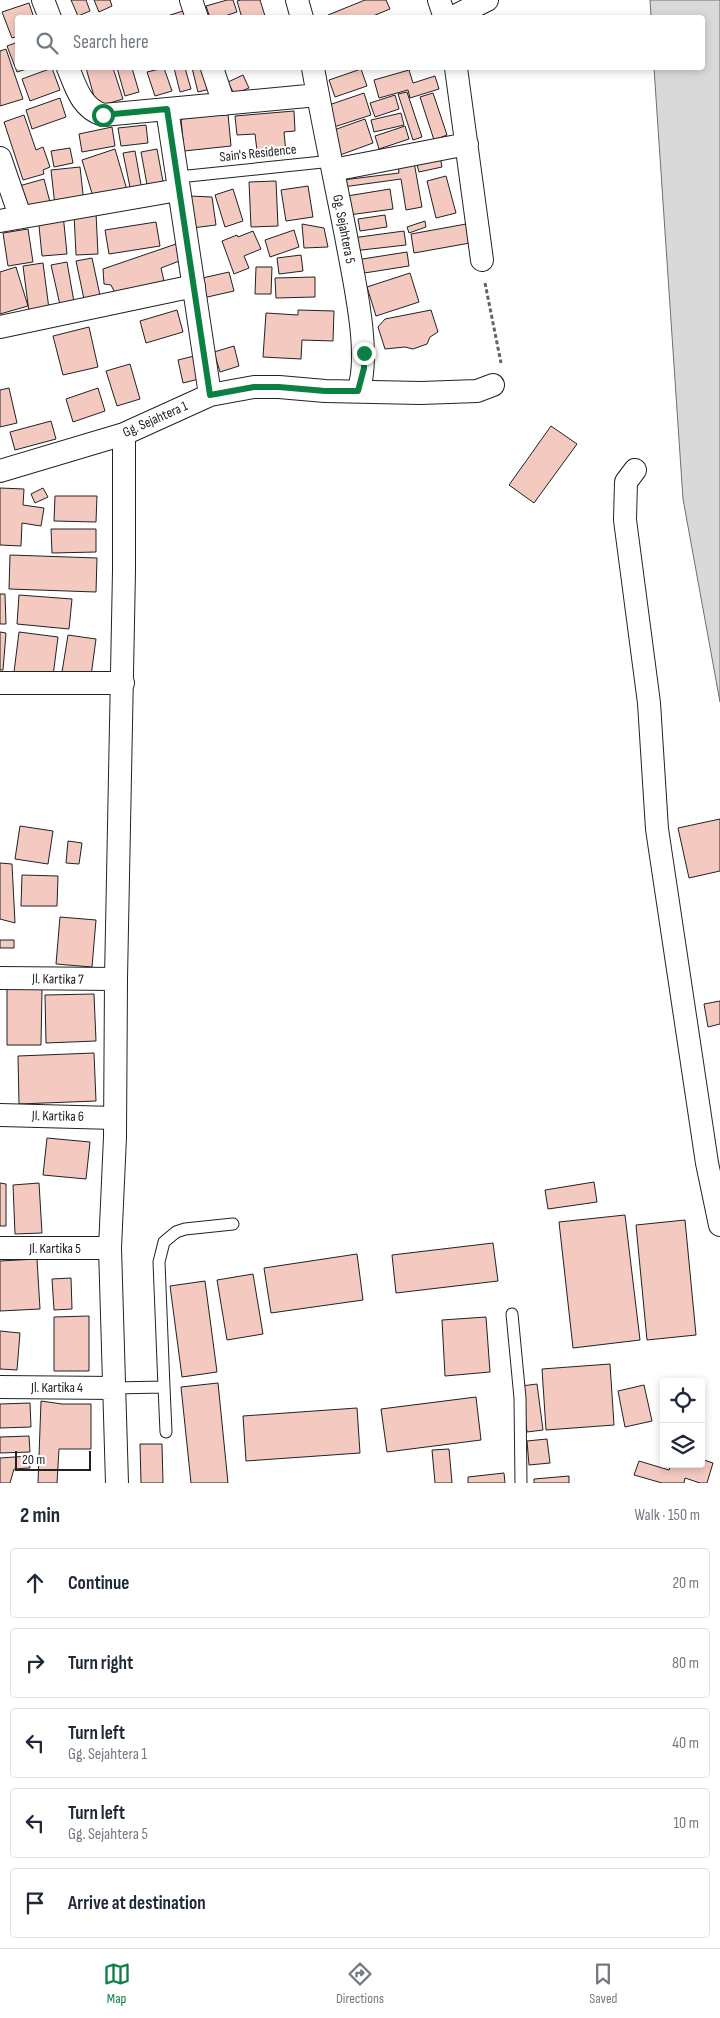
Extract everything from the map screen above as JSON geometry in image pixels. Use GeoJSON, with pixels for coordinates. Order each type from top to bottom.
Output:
{"type":"FeatureCollection","features":[{"type":"Feature","properties":{"kind":"street"},"geometry":{"type":"LineString","coordinates":[[43,0],[49,15]]}},
{"type":"Feature","properties":{"kind":"street"},"geometry":{"type":"LineString","coordinates":[[191,0],[196,15]]}},
{"type":"Feature","properties":{"kind":"street"},"geometry":{"type":"LineString","coordinates":[[297,0],[301,15]]}},
{"type":"Feature","properties":{"kind":"street"},"geometry":{"type":"LineString","coordinates":[[439,0],[443,15]]}},
{"type":"Feature","properties":{"kind":"street"},"geometry":{"type":"LineString","coordinates":[[457,15],[487,0]]}},
{"type":"Feature","properties":{"kind":"street"},"geometry":{"type":"LineString","coordinates":[[69,70],[84,103],[95,112],[103,115],[318,95]]}},
{"type":"Feature","properties":{"kind":"street"},"geometry":{"type":"LineString","coordinates":[[213,70],[224,104]]}},
{"type":"Feature","properties":{"kind":"street","name":"Gg. Sejahtera 5"},"geometry":{"type":"LineString","coordinates":[[313,70],[353,278],[364,353],[364,368],[358,391]]}},
{"type":"Feature","properties":{"kind":"street"},"geometry":{"type":"LineString","coordinates":[[456,70],[482,260]]}},
{"type":"Feature","properties":{"kind":"street"},"geometry":{"type":"LineString","coordinates":[[167,109],[183,183],[194,286],[210,395]]}},
{"type":"Feature","properties":{"kind":"street"},"geometry":{"type":"LineString","coordinates":[[332,165],[467,144]]}},
{"type":"Feature","properties":{"kind":"street"},"geometry":{"type":"LineString","coordinates":[[0,158],[10,218],[183,183]]}},
{"type":"Feature","properties":{"kind":"street"},"geometry":{"type":"LineString","coordinates":[[0,327],[194,286]]}},
{"type":"Feature","properties":{"kind":"street","name":"Gg. Sejahtera 1"},"geometry":{"type":"LineString","coordinates":[[0,471],[124,434],[210,395],[254,387],[325,391],[456,392],[477,390],[493,385]]}},
{"type":"Feature","properties":{"kind":"street"},"geometry":{"type":"LineString","coordinates":[[117,1483],[110,1248],[115,1118],[124,434]]}},
{"type":"Feature","properties":{"kind":"street"},"geometry":{"type":"LineString","coordinates":[[635,470],[626,482],[625,520],[649,703],[657,829],[707,1163],[720,1225]]}},
{"type":"Feature","properties":{"kind":"street"},"geometry":{"type":"LineString","coordinates":[[0,683],[122,683]]}},
{"type":"Feature","properties":{"kind":"street","name":"Jl. Kartika 7"},"geometry":{"type":"LineString","coordinates":[[0,978],[116,979]]}},
{"type":"Feature","properties":{"kind":"street","name":"Jl. Kartika 6"},"geometry":{"type":"LineString","coordinates":[[0,1115],[115,1118]]}},
{"type":"Feature","properties":{"kind":"street","name":"Jl. Kartika 5"},"geometry":{"type":"LineString","coordinates":[[0,1248],[110,1248]]}},
{"type":"Feature","properties":{"kind":"street","name":"Jl. Kartika 4"},"geometry":{"type":"LineString","coordinates":[[0,1387],[114,1388]]}},
{"type":"Feature","properties":{"kind":"lane","name":"Sain's Residence"},"geometry":{"type":"LineString","coordinates":[[183,183],[332,165]]}},
{"type":"Feature","properties":{"kind":"lane"},"geometry":{"type":"LineString","coordinates":[[166,1432],[159,1262],[161,1250],[169,1237],[186,1229],[233,1224]]}},
{"type":"Feature","properties":{"kind":"lane"},"geometry":{"type":"LineString","coordinates":[[512,1314],[520,1398],[521,1483]]}},
{"type":"Feature","properties":{"kind":"lane"},"geometry":{"type":"LineString","coordinates":[[114,1388],[164,1387]]}},
{"type":"Feature","properties":{"kind":"path"},"geometry":{"type":"LineString","coordinates":[[482,260],[486,292],[501,364],[500,377],[493,385]]}},
{"type":"Feature","properties":{"kind":"shaded area"},"geometry":{"type":"Polygon","coordinates":[[[650,0],[720,0],[720,702],[683,499],[654,70],[705,70],[705,15],[651,15],[650,0]]]}},
{"type":"Feature","properties":{"kind":"building"},"geometry":{"type":"Polygon","coordinates":[[[71,0],[86,0],[90,11],[78,15],[71,0]]]}},
{"type":"Feature","properties":{"kind":"building"},"geometry":{"type":"Polygon","coordinates":[[[94,0],[110,0],[112,6],[99,12],[94,0]]]}},
{"type":"Feature","properties":{"kind":"building"},"geometry":{"type":"Polygon","coordinates":[[[233,0],[237,12],[228,15],[209,15],[206,6],[233,0]]]}},
{"type":"Feature","properties":{"kind":"building"},"geometry":{"type":"Polygon","coordinates":[[[260,0],[265,15],[241,15],[237,1],[260,0]]]}},
{"type":"Feature","properties":{"kind":"building"},"geometry":{"type":"Polygon","coordinates":[[[365,0],[386,0],[390,9],[375,15],[328,15],[365,0]]]}},
{"type":"Feature","properties":{"kind":"building"},"geometry":{"type":"Polygon","coordinates":[[[29,3],[33,15],[15,15],[15,37],[12,38],[2,12],[29,3]]]}},
{"type":"Feature","properties":{"kind":"building"},"geometry":{"type":"Polygon","coordinates":[[[192,8],[194,15],[170,15],[192,8]]]}},
{"type":"Feature","properties":{"kind":"building"},"geometry":{"type":"Polygon","coordinates":[[[15,43],[15,67],[7,46],[15,43]]]}},
{"type":"Feature","properties":{"kind":"building"},"geometry":{"type":"Polygon","coordinates":[[[6,49],[23,99],[0,106],[0,51],[6,49]]]}},
{"type":"Feature","properties":{"kind":"building"},"geometry":{"type":"Polygon","coordinates":[[[47,70],[53,70],[60,90],[30,101],[22,79],[47,70]]]}},
{"type":"Feature","properties":{"kind":"building"},"geometry":{"type":"Polygon","coordinates":[[[87,70],[114,70],[123,99],[97,107],[87,70]]]}},
{"type":"Feature","properties":{"kind":"building"},"geometry":{"type":"Polygon","coordinates":[[[118,70],[133,70],[139,92],[125,96],[118,70]]]}},
{"type":"Feature","properties":{"kind":"building"},"geometry":{"type":"Polygon","coordinates":[[[165,70],[172,91],[155,96],[147,72],[165,70]]]}},
{"type":"Feature","properties":{"kind":"building"},"geometry":{"type":"Polygon","coordinates":[[[174,70],[186,70],[191,89],[180,92],[174,70]]]}},
{"type":"Feature","properties":{"kind":"building"},"geometry":{"type":"Polygon","coordinates":[[[192,70],[205,70],[210,89],[198,92],[192,70]]]}},
{"type":"Feature","properties":{"kind":"building"},"geometry":{"type":"Polygon","coordinates":[[[361,70],[367,86],[335,97],[329,80],[361,70]]]}},
{"type":"Feature","properties":{"kind":"building"},"geometry":{"type":"Polygon","coordinates":[[[409,70],[413,83],[435,76],[439,89],[410,98],[408,90],[379,98],[374,80],[409,70]]]}},
{"type":"Feature","properties":{"kind":"building"},"geometry":{"type":"Polygon","coordinates":[[[243,75],[249,88],[234,94],[228,82],[243,75]]]}},
{"type":"Feature","properties":{"kind":"building"},"geometry":{"type":"Polygon","coordinates":[[[407,92],[422,137],[413,140],[398,94],[407,92]]]}},
{"type":"Feature","properties":{"kind":"building"},"geometry":{"type":"Polygon","coordinates":[[[364,93],[371,115],[334,127],[326,106],[364,93]]]}},
{"type":"Feature","properties":{"kind":"building"},"geometry":{"type":"Polygon","coordinates":[[[433,93],[447,135],[434,140],[420,97],[433,93]]]}},
{"type":"Feature","properties":{"kind":"building"},"geometry":{"type":"Polygon","coordinates":[[[395,95],[399,109],[375,117],[370,103],[395,95]]]}},
{"type":"Feature","properties":{"kind":"building"},"geometry":{"type":"Polygon","coordinates":[[[60,98],[66,117],[32,129],[26,110],[60,98]]]}},
{"type":"Feature","properties":{"kind":"building"},"geometry":{"type":"Polygon","coordinates":[[[294,111],[295,131],[284,132],[286,153],[257,151],[255,134],[237,135],[235,116],[294,111]]]}},
{"type":"Feature","properties":{"kind":"building"},"geometry":{"type":"Polygon","coordinates":[[[401,113],[404,125],[374,132],[371,120],[401,113]]]}},
{"type":"Feature","properties":{"kind":"building"},"geometry":{"type":"Polygon","coordinates":[[[228,114],[231,146],[184,151],[181,119],[228,114]]]}},
{"type":"Feature","properties":{"kind":"building"},"geometry":{"type":"Polygon","coordinates":[[[24,115],[36,150],[43,147],[50,167],[43,170],[44,174],[23,180],[4,122],[24,115]]]}},
{"type":"Feature","properties":{"kind":"building"},"geometry":{"type":"Polygon","coordinates":[[[365,119],[373,143],[340,155],[331,131],[365,119]]]}},
{"type":"Feature","properties":{"kind":"building"},"geometry":{"type":"Polygon","coordinates":[[[146,125],[148,143],[121,146],[118,128],[146,125]]]}},
{"type":"Feature","properties":{"kind":"building"},"geometry":{"type":"Polygon","coordinates":[[[405,126],[409,139],[379,149],[375,136],[405,126]]]}},
{"type":"Feature","properties":{"kind":"building"},"geometry":{"type":"Polygon","coordinates":[[[112,127],[115,146],[82,152],[79,134],[112,127]]]}},
{"type":"Feature","properties":{"kind":"building"},"geometry":{"type":"Polygon","coordinates":[[[70,148],[73,163],[54,167],[51,151],[70,148]]]}},
{"type":"Feature","properties":{"kind":"building"},"geometry":{"type":"Polygon","coordinates":[[[115,149],[127,190],[94,200],[82,160],[115,149]]]}},
{"type":"Feature","properties":{"kind":"building"},"geometry":{"type":"Polygon","coordinates":[[[157,149],[164,187],[148,190],[141,152],[157,149]]]}},
{"type":"Feature","properties":{"kind":"building"},"geometry":{"type":"Polygon","coordinates":[[[135,151],[142,190],[131,192],[123,153],[135,151]]]}},
{"type":"Feature","properties":{"kind":"building"},"geometry":{"type":"Polygon","coordinates":[[[440,156],[442,167],[419,172],[416,161],[440,156]]]}},
{"type":"Feature","properties":{"kind":"building"},"geometry":{"type":"Polygon","coordinates":[[[414,162],[422,207],[406,210],[401,179],[343,187],[343,180],[399,173],[398,164],[414,162]]]}},
{"type":"Feature","properties":{"kind":"building"},"geometry":{"type":"Polygon","coordinates":[[[80,167],[84,203],[55,206],[51,170],[80,167]]]}},
{"type":"Feature","properties":{"kind":"building"},"geometry":{"type":"Polygon","coordinates":[[[446,176],[456,213],[436,218],[427,181],[446,176]]]}},
{"type":"Feature","properties":{"kind":"building"},"geometry":{"type":"Polygon","coordinates":[[[44,179],[51,206],[25,212],[19,186],[44,179]]]}},
{"type":"Feature","properties":{"kind":"building"},"geometry":{"type":"Polygon","coordinates":[[[276,181],[278,226],[251,227],[249,182],[276,181]]]}},
{"type":"Feature","properties":{"kind":"building"},"geometry":{"type":"Polygon","coordinates":[[[308,186],[313,217],[286,221],[281,190],[308,186]]]}},
{"type":"Feature","properties":{"kind":"building"},"geometry":{"type":"Polygon","coordinates":[[[233,189],[243,221],[225,227],[215,195],[233,189]]]}},
{"type":"Feature","properties":{"kind":"building"},"geometry":{"type":"Polygon","coordinates":[[[390,189],[393,209],[349,215],[347,196],[390,189]]]}},
{"type":"Feature","properties":{"kind":"building"},"geometry":{"type":"Polygon","coordinates":[[[189,196],[212,197],[216,225],[192,228],[189,196]]]}},
{"type":"Feature","properties":{"kind":"building"},"geometry":{"type":"Polygon","coordinates":[[[96,213],[98,254],[76,255],[74,214],[96,213]]]}},
{"type":"Feature","properties":{"kind":"building"},"geometry":{"type":"Polygon","coordinates":[[[63,214],[67,254],[42,256],[38,216],[63,214]]]}},
{"type":"Feature","properties":{"kind":"building"},"geometry":{"type":"Polygon","coordinates":[[[385,215],[387,227],[360,231],[358,219],[385,215]]]}},
{"type":"Feature","properties":{"kind":"building"},"geometry":{"type":"Polygon","coordinates":[[[425,221],[426,227],[409,233],[407,227],[425,221]]]}},
{"type":"Feature","properties":{"kind":"building"},"geometry":{"type":"Polygon","coordinates":[[[156,222],[160,246],[109,254],[105,230],[156,222]]]}},
{"type":"Feature","properties":{"kind":"building"},"geometry":{"type":"Polygon","coordinates":[[[302,224],[324,228],[328,247],[304,248],[302,224]]]}},
{"type":"Feature","properties":{"kind":"building"},"geometry":{"type":"Polygon","coordinates":[[[466,224],[470,243],[414,253],[411,234],[466,224]]]}},
{"type":"Feature","properties":{"kind":"building"},"geometry":{"type":"Polygon","coordinates":[[[28,229],[33,262],[8,266],[3,233],[28,229]]]}},
{"type":"Feature","properties":{"kind":"building"},"geometry":{"type":"Polygon","coordinates":[[[294,230],[299,247],[270,257],[265,240],[294,230]]]}},
{"type":"Feature","properties":{"kind":"building"},"geometry":{"type":"Polygon","coordinates":[[[253,231],[261,249],[244,256],[249,268],[234,274],[222,241],[253,231]]]}},
{"type":"Feature","properties":{"kind":"building"},"geometry":{"type":"Polygon","coordinates":[[[404,231],[406,245],[353,251],[352,238],[404,231]]]}},
{"type":"Feature","properties":{"kind":"building"},"geometry":{"type":"Polygon","coordinates":[[[176,244],[182,260],[161,268],[164,281],[116,295],[111,285],[104,284],[103,269],[176,244]]]}},
{"type":"Feature","properties":{"kind":"building"},"geometry":{"type":"Polygon","coordinates":[[[407,252],[409,266],[358,274],[356,260],[407,252]]]}},
{"type":"Feature","properties":{"kind":"building"},"geometry":{"type":"Polygon","coordinates":[[[301,255],[303,271],[279,274],[277,258],[301,255]]]}},
{"type":"Feature","properties":{"kind":"building"},"geometry":{"type":"Polygon","coordinates":[[[92,258],[101,300],[85,304],[76,261],[92,258]]]}},
{"type":"Feature","properties":{"kind":"building"},"geometry":{"type":"Polygon","coordinates":[[[67,262],[74,302],[60,305],[51,265],[67,262]]]}},
{"type":"Feature","properties":{"kind":"building"},"geometry":{"type":"Polygon","coordinates":[[[43,263],[49,309],[29,312],[23,266],[43,263]]]}},
{"type":"Feature","properties":{"kind":"building"},"geometry":{"type":"Polygon","coordinates":[[[16,267],[28,306],[0,314],[0,272],[16,267]]]}},
{"type":"Feature","properties":{"kind":"building"},"geometry":{"type":"Polygon","coordinates":[[[256,267],[272,267],[271,294],[255,294],[256,267]]]}},
{"type":"Feature","properties":{"kind":"building"},"geometry":{"type":"Polygon","coordinates":[[[229,272],[234,291],[203,298],[198,279],[229,272]]]}},
{"type":"Feature","properties":{"kind":"building"},"geometry":{"type":"Polygon","coordinates":[[[410,273],[419,302],[376,316],[367,287],[410,273]]]}},
{"type":"Feature","properties":{"kind":"building"},"geometry":{"type":"Polygon","coordinates":[[[315,277],[315,297],[276,298],[275,278],[315,277]]]}},
{"type":"Feature","properties":{"kind":"building"},"geometry":{"type":"Polygon","coordinates":[[[177,310],[183,332],[146,343],[140,321],[177,310]]]}},
{"type":"Feature","properties":{"kind":"building"},"geometry":{"type":"Polygon","coordinates":[[[298,310],[334,311],[333,341],[302,340],[301,359],[263,357],[266,313],[298,315],[298,310]]]}},
{"type":"Feature","properties":{"kind":"building"},"geometry":{"type":"Polygon","coordinates":[[[431,310],[438,332],[430,337],[427,344],[413,349],[405,347],[385,349],[378,327],[385,319],[431,310]]]}},
{"type":"Feature","properties":{"kind":"building"},"geometry":{"type":"Polygon","coordinates":[[[89,327],[98,367],[63,375],[53,336],[89,327]]]}},
{"type":"Feature","properties":{"kind":"building"},"geometry":{"type":"Polygon","coordinates":[[[234,346],[239,366],[220,372],[214,352],[234,346]]]}},
{"type":"Feature","properties":{"kind":"building"},"geometry":{"type":"Polygon","coordinates":[[[194,356],[199,379],[183,383],[178,360],[194,356]]]}},
{"type":"Feature","properties":{"kind":"building"},"geometry":{"type":"Polygon","coordinates":[[[130,364],[140,399],[117,406],[106,371],[130,364]]]}},
{"type":"Feature","properties":{"kind":"building"},"geometry":{"type":"Polygon","coordinates":[[[9,388],[17,423],[0,427],[0,390],[9,388]]]}},
{"type":"Feature","properties":{"kind":"building"},"geometry":{"type":"Polygon","coordinates":[[[98,388],[105,411],[73,422],[66,399],[98,388]]]}},
{"type":"Feature","properties":{"kind":"building"},"geometry":{"type":"Polygon","coordinates":[[[51,421],[56,439],[15,450],[10,432],[51,421]]]}},
{"type":"Feature","properties":{"kind":"building"},"geometry":{"type":"Polygon","coordinates":[[[551,426],[577,444],[534,503],[509,485],[551,426]]]}},
{"type":"Feature","properties":{"kind":"building"},"geometry":{"type":"Polygon","coordinates":[[[0,488],[24,489],[23,505],[44,508],[41,526],[22,523],[21,546],[0,545],[0,488]]]}},
{"type":"Feature","properties":{"kind":"building"},"geometry":{"type":"Polygon","coordinates":[[[43,488],[48,497],[35,503],[31,494],[43,488]]]}},
{"type":"Feature","properties":{"kind":"building"},"geometry":{"type":"Polygon","coordinates":[[[55,496],[97,496],[96,522],[54,521],[55,496]]]}},
{"type":"Feature","properties":{"kind":"building"},"geometry":{"type":"Polygon","coordinates":[[[51,529],[96,529],[96,552],[52,553],[51,529]]]}},
{"type":"Feature","properties":{"kind":"building"},"geometry":{"type":"Polygon","coordinates":[[[10,555],[97,558],[96,592],[9,589],[10,555]]]}},
{"type":"Feature","properties":{"kind":"building"},"geometry":{"type":"Polygon","coordinates":[[[0,594],[5,594],[6,624],[0,624],[0,594]]]}},
{"type":"Feature","properties":{"kind":"building"},"geometry":{"type":"Polygon","coordinates":[[[19,595],[72,599],[69,629],[17,624],[19,595]]]}},
{"type":"Feature","properties":{"kind":"building"},"geometry":{"type":"Polygon","coordinates":[[[0,632],[6,633],[3,670],[0,670],[0,632]]]}},
{"type":"Feature","properties":{"kind":"building"},"geometry":{"type":"Polygon","coordinates":[[[19,632],[58,637],[53,676],[14,672],[19,632]]]}},
{"type":"Feature","properties":{"kind":"building"},"geometry":{"type":"Polygon","coordinates":[[[68,635],[96,639],[91,676],[62,672],[68,635]]]}},
{"type":"Feature","properties":{"kind":"building"},"geometry":{"type":"Polygon","coordinates":[[[720,819],[720,871],[689,878],[678,828],[720,819]]]}},
{"type":"Feature","properties":{"kind":"building"},"geometry":{"type":"Polygon","coordinates":[[[20,826],[53,831],[48,864],[15,859],[20,826]]]}},
{"type":"Feature","properties":{"kind":"building"},"geometry":{"type":"Polygon","coordinates":[[[68,841],[82,843],[79,864],[66,863],[68,841]]]}},
{"type":"Feature","properties":{"kind":"building"},"geometry":{"type":"Polygon","coordinates":[[[0,863],[12,864],[15,923],[0,919],[0,863]]]}},
{"type":"Feature","properties":{"kind":"building"},"geometry":{"type":"Polygon","coordinates":[[[22,875],[58,876],[57,906],[21,906],[22,875]]]}},
{"type":"Feature","properties":{"kind":"building"},"geometry":{"type":"Polygon","coordinates":[[[60,917],[96,920],[92,967],[56,964],[60,917]]]}},
{"type":"Feature","properties":{"kind":"building"},"geometry":{"type":"Polygon","coordinates":[[[0,940],[14,940],[14,948],[0,948],[0,940]]]}},
{"type":"Feature","properties":{"kind":"building"},"geometry":{"type":"Polygon","coordinates":[[[7,988],[42,989],[41,1045],[7,1045],[7,988]]]}},
{"type":"Feature","properties":{"kind":"building"},"geometry":{"type":"Polygon","coordinates":[[[94,994],[96,1041],[46,1043],[45,995],[94,994]]]}},
{"type":"Feature","properties":{"kind":"building"},"geometry":{"type":"Polygon","coordinates":[[[720,1001],[720,1024],[708,1027],[704,1004],[720,1001]]]}},
{"type":"Feature","properties":{"kind":"building"},"geometry":{"type":"Polygon","coordinates":[[[94,1053],[96,1101],[19,1104],[18,1056],[94,1053]]]}},
{"type":"Feature","properties":{"kind":"building"},"geometry":{"type":"Polygon","coordinates":[[[47,1138],[90,1142],[86,1179],[43,1175],[47,1138]]]}},
{"type":"Feature","properties":{"kind":"building"},"geometry":{"type":"Polygon","coordinates":[[[594,1182],[597,1202],[548,1209],[545,1190],[594,1182]]]}},
{"type":"Feature","properties":{"kind":"building"},"geometry":{"type":"Polygon","coordinates":[[[0,1183],[6,1184],[6,1226],[0,1226],[0,1183]]]}},
{"type":"Feature","properties":{"kind":"building"},"geometry":{"type":"Polygon","coordinates":[[[39,1183],[42,1233],[15,1234],[13,1185],[39,1183]]]}},
{"type":"Feature","properties":{"kind":"building"},"geometry":{"type":"Polygon","coordinates":[[[625,1215],[640,1340],[573,1348],[559,1222],[625,1215]]]}},
{"type":"Feature","properties":{"kind":"building"},"geometry":{"type":"Polygon","coordinates":[[[685,1220],[696,1335],[647,1340],[636,1225],[685,1220]]]}},
{"type":"Feature","properties":{"kind":"building"},"geometry":{"type":"Polygon","coordinates":[[[493,1243],[498,1281],[396,1293],[392,1255],[493,1243]]]}},
{"type":"Feature","properties":{"kind":"building"},"geometry":{"type":"Polygon","coordinates":[[[357,1254],[363,1300],[271,1313],[264,1268],[357,1254]]]}},
{"type":"Feature","properties":{"kind":"building"},"geometry":{"type":"Polygon","coordinates":[[[37,1259],[40,1309],[0,1311],[0,1261],[37,1259]]]}},
{"type":"Feature","properties":{"kind":"building"},"geometry":{"type":"Polygon","coordinates":[[[253,1274],[263,1334],[227,1340],[217,1280],[253,1274]]]}},
{"type":"Feature","properties":{"kind":"building"},"geometry":{"type":"Polygon","coordinates":[[[71,1278],[72,1309],[54,1310],[52,1279],[71,1278]]]}},
{"type":"Feature","properties":{"kind":"building"},"geometry":{"type":"Polygon","coordinates":[[[205,1281],[217,1372],[182,1377],[170,1286],[205,1281]]]}},
{"type":"Feature","properties":{"kind":"building"},"geometry":{"type":"Polygon","coordinates":[[[89,1316],[89,1371],[54,1371],[54,1317],[89,1316]]]}},
{"type":"Feature","properties":{"kind":"building"},"geometry":{"type":"Polygon","coordinates":[[[486,1317],[490,1372],[445,1376],[442,1320],[486,1317]]]}},
{"type":"Feature","properties":{"kind":"building"},"geometry":{"type":"Polygon","coordinates":[[[0,1331],[20,1333],[17,1370],[0,1369],[0,1331]]]}},
{"type":"Feature","properties":{"kind":"building"},"geometry":{"type":"Polygon","coordinates":[[[610,1364],[614,1425],[546,1430],[542,1369],[610,1364]]]}},
{"type":"Feature","properties":{"kind":"building"},"geometry":{"type":"Polygon","coordinates":[[[218,1383],[228,1483],[191,1483],[181,1387],[218,1383]]]}},
{"type":"Feature","properties":{"kind":"building"},"geometry":{"type":"Polygon","coordinates":[[[537,1384],[543,1430],[527,1432],[521,1386],[537,1384]]]}},
{"type":"Feature","properties":{"kind":"building"},"geometry":{"type":"Polygon","coordinates":[[[644,1385],[652,1421],[625,1427],[618,1391],[644,1385]]]}},
{"type":"Feature","properties":{"kind":"building"},"geometry":{"type":"Polygon","coordinates":[[[476,1397],[481,1440],[387,1452],[381,1409],[476,1397]]]}},
{"type":"Feature","properties":{"kind":"building"},"geometry":{"type":"Polygon","coordinates":[[[41,1401],[62,1404],[91,1404],[91,1449],[59,1449],[57,1483],[38,1483],[41,1401]]]}},
{"type":"Feature","properties":{"kind":"building"},"geometry":{"type":"Polygon","coordinates":[[[30,1403],[31,1427],[0,1428],[0,1404],[30,1403]]]}},
{"type":"Feature","properties":{"kind":"building"},"geometry":{"type":"Polygon","coordinates":[[[357,1408],[360,1453],[246,1461],[243,1416],[357,1408]]]}},
{"type":"Feature","properties":{"kind":"building"},"geometry":{"type":"Polygon","coordinates":[[[29,1436],[30,1452],[0,1453],[0,1437],[29,1436]]]}},
{"type":"Feature","properties":{"kind":"building"},"geometry":{"type":"Polygon","coordinates":[[[547,1439],[550,1463],[529,1465],[527,1441],[547,1439]]]}},
{"type":"Feature","properties":{"kind":"building"},"geometry":{"type":"Polygon","coordinates":[[[140,1444],[162,1444],[163,1483],[141,1483],[140,1444]]]}},
{"type":"Feature","properties":{"kind":"building"},"geometry":{"type":"Polygon","coordinates":[[[449,1449],[452,1483],[435,1483],[432,1450],[449,1449]]]}},
{"type":"Feature","properties":{"kind":"building"},"geometry":{"type":"Polygon","coordinates":[[[29,1456],[30,1468],[14,1469],[10,1483],[0,1483],[0,1458],[29,1456]]]}},
{"type":"Feature","properties":{"kind":"building"},"geometry":{"type":"Polygon","coordinates":[[[705,1460],[713,1463],[707,1483],[700,1483],[685,1478],[684,1483],[662,1483],[634,1475],[639,1461],[669,1470],[670,1468],[705,1468],[705,1460]]]}},
{"type":"Feature","properties":{"kind":"building"},"geometry":{"type":"Polygon","coordinates":[[[504,1473],[505,1483],[468,1483],[468,1477],[504,1473]]]}},
{"type":"Feature","properties":{"kind":"building"},"geometry":{"type":"Polygon","coordinates":[[[569,1476],[569,1483],[534,1483],[534,1479],[569,1476]]]}},
{"type":"Feature","properties":{"kind":"route"},"geometry":{"type":"LineString","coordinates":[[103,115],[167,109],[210,395],[254,387],[358,391],[362,382],[364,353]]}}]}
